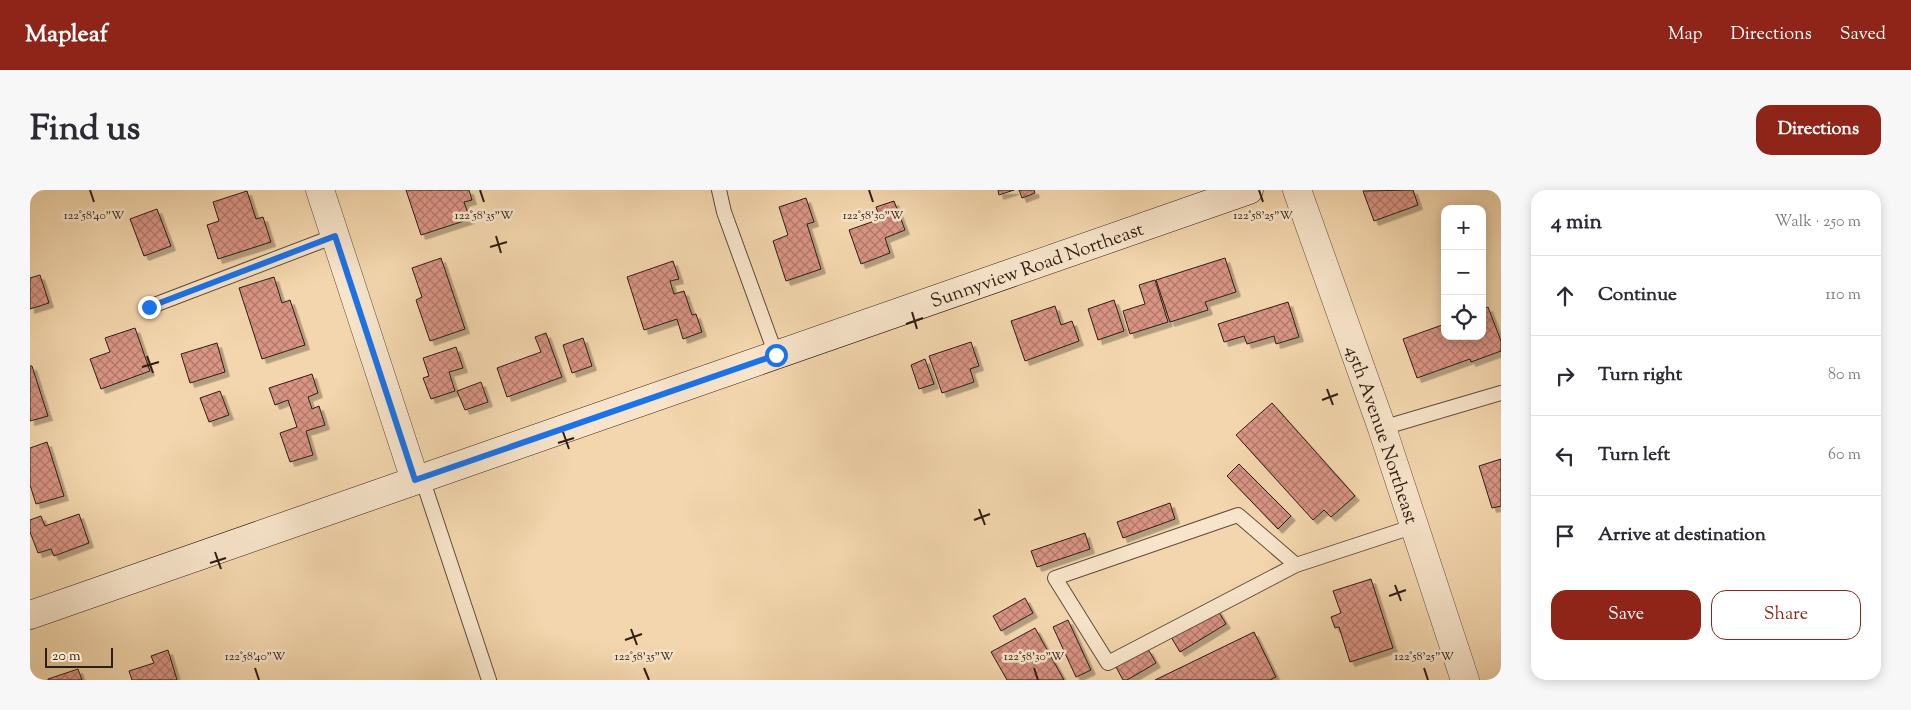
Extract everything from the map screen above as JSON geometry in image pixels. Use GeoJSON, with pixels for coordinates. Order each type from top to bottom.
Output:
{"type":"FeatureCollection","features":[{"type":"Feature","properties":{"kind":"main road"},"geometry":{"type":"LineString","coordinates":[[320,190],[419,479]]}},
{"type":"Feature","properties":{"kind":"main road","name":"Sunnyview Road Northeast"},"geometry":{"type":"LineString","coordinates":[[30,615],[1249,190]]}},
{"type":"Feature","properties":{"kind":"main road","name":"45th Avenue Northeast"},"geometry":{"type":"LineString","coordinates":[[1297,190],[1382,428],[1465,680]]}},
{"type":"Feature","properties":{"kind":"lane"},"geometry":{"type":"LineString","coordinates":[[719,190],[724,212],[776,355]]}},
{"type":"Feature","properties":{"kind":"lane"},"geometry":{"type":"LineString","coordinates":[[149,307],[335,236]]}},
{"type":"Feature","properties":{"kind":"lane"},"geometry":{"type":"LineString","coordinates":[[1382,428],[1501,393]]}},
{"type":"Feature","properties":{"kind":"lane"},"geometry":{"type":"LineString","coordinates":[[419,479],[489,680]]}},
{"type":"Feature","properties":{"kind":"lane"},"geometry":{"type":"LineString","coordinates":[[1296,565],[1238,515],[1055,578],[1108,663],[1296,565],[1415,526]]}},
{"type":"Feature","properties":{"kind":"building"},"geometry":{"type":"Polygon","coordinates":[[[406,190],[469,190],[472,200],[464,202],[470,219],[421,235],[406,190]]]}},
{"type":"Feature","properties":{"kind":"building"},"geometry":{"type":"Polygon","coordinates":[[[998,190],[1014,190],[999,195],[998,190]]]}},
{"type":"Feature","properties":{"kind":"building"},"geometry":{"type":"Polygon","coordinates":[[[1019,190],[1034,190],[1035,193],[1022,198],[1019,190]]]}},
{"type":"Feature","properties":{"kind":"building"},"geometry":{"type":"Polygon","coordinates":[[[1413,190],[1418,205],[1374,221],[1363,191],[1413,190]]]}},
{"type":"Feature","properties":{"kind":"building"},"geometry":{"type":"Polygon","coordinates":[[[247,191],[256,219],[263,217],[271,242],[218,259],[207,225],[219,221],[213,202],[247,191]]]}},
{"type":"Feature","properties":{"kind":"building"},"geometry":{"type":"Polygon","coordinates":[[[806,198],[814,222],[807,224],[821,269],[786,281],[773,241],[788,235],[779,207],[806,198]]]}},
{"type":"Feature","properties":{"kind":"building"},"geometry":{"type":"Polygon","coordinates":[[[894,201],[905,230],[885,238],[890,253],[861,264],[849,230],[880,219],[876,207],[894,201]]]}},
{"type":"Feature","properties":{"kind":"building"},"geometry":{"type":"Polygon","coordinates":[[[157,209],[171,246],[144,256],[130,219],[157,209]]]}},
{"type":"Feature","properties":{"kind":"building"},"geometry":{"type":"Polygon","coordinates":[[[441,258],[465,329],[430,341],[416,300],[422,297],[412,268],[441,258]]]}},
{"type":"Feature","properties":{"kind":"building"},"geometry":{"type":"Polygon","coordinates":[[[1225,258],[1236,292],[1205,302],[1208,310],[1170,322],[1156,280],[1225,258]]]}},
{"type":"Feature","properties":{"kind":"building"},"geometry":{"type":"Polygon","coordinates":[[[673,261],[679,279],[670,281],[674,294],[684,291],[692,315],[696,314],[702,332],[683,339],[677,319],[644,330],[627,277],[673,261]]]}},
{"type":"Feature","properties":{"kind":"building"},"geometry":{"type":"Polygon","coordinates":[[[40,275],[49,303],[30,309],[30,278],[40,275]]]}},
{"type":"Feature","properties":{"kind":"building"},"geometry":{"type":"Polygon","coordinates":[[[274,277],[282,303],[290,300],[305,345],[262,359],[239,288],[274,277]]]}},
{"type":"Feature","properties":{"kind":"building"},"geometry":{"type":"Polygon","coordinates":[[[1155,280],[1168,322],[1130,334],[1123,311],[1145,304],[1139,285],[1155,280]]]}},
{"type":"Feature","properties":{"kind":"building"},"geometry":{"type":"Polygon","coordinates":[[[1114,300],[1124,331],[1098,340],[1088,309],[1114,300]]]}},
{"type":"Feature","properties":{"kind":"building"},"geometry":{"type":"Polygon","coordinates":[[[1288,302],[1299,337],[1276,344],[1274,336],[1247,344],[1244,336],[1224,342],[1218,324],[1288,302]]]}},
{"type":"Feature","properties":{"kind":"building"},"geometry":{"type":"Polygon","coordinates":[[[1055,306],[1061,325],[1072,321],[1079,341],[1025,361],[1011,321],[1055,306]]]}},
{"type":"Feature","properties":{"kind":"building"},"geometry":{"type":"Polygon","coordinates":[[[1488,307],[1501,341],[1501,351],[1471,362],[1470,359],[1417,378],[1403,339],[1441,325],[1441,340],[1486,340],[1486,308],[1488,307]]]}},
{"type":"Feature","properties":{"kind":"building"},"geometry":{"type":"Polygon","coordinates":[[[135,328],[150,371],[101,389],[90,359],[110,352],[105,338],[135,328]]]}},
{"type":"Feature","properties":{"kind":"building"},"geometry":{"type":"Polygon","coordinates":[[[546,333],[562,377],[507,397],[497,368],[541,352],[535,337],[546,333]]]}},
{"type":"Feature","properties":{"kind":"building"},"geometry":{"type":"Polygon","coordinates":[[[583,338],[592,366],[572,373],[563,345],[583,338]]]}},
{"type":"Feature","properties":{"kind":"building"},"geometry":{"type":"Polygon","coordinates":[[[971,342],[979,366],[970,369],[974,382],[942,393],[929,356],[971,342]]]}},
{"type":"Feature","properties":{"kind":"building"},"geometry":{"type":"Polygon","coordinates":[[[217,343],[225,372],[190,383],[181,354],[217,343]]]}},
{"type":"Feature","properties":{"kind":"building"},"geometry":{"type":"Polygon","coordinates":[[[456,347],[463,368],[449,372],[455,391],[431,399],[423,378],[429,376],[423,358],[456,347]]]}},
{"type":"Feature","properties":{"kind":"building"},"geometry":{"type":"Polygon","coordinates":[[[925,359],[934,384],[919,389],[911,365],[925,359]]]}},
{"type":"Feature","properties":{"kind":"building"},"geometry":{"type":"Polygon","coordinates":[[[30,366],[32,366],[48,416],[30,421],[30,366]]]}},
{"type":"Feature","properties":{"kind":"building"},"geometry":{"type":"Polygon","coordinates":[[[312,374],[318,393],[308,397],[312,409],[319,406],[325,425],[306,431],[313,455],[290,462],[280,433],[297,427],[288,400],[275,405],[269,388],[312,374]]]}},
{"type":"Feature","properties":{"kind":"building"},"geometry":{"type":"Polygon","coordinates":[[[481,382],[488,402],[465,410],[457,391],[481,382]]]}},
{"type":"Feature","properties":{"kind":"building"},"geometry":{"type":"Polygon","coordinates":[[[220,391],[229,415],[209,422],[200,398],[220,391]]]}},
{"type":"Feature","properties":{"kind":"building"},"geometry":{"type":"Polygon","coordinates":[[[1272,403],[1355,496],[1331,517],[1324,510],[1313,520],[1236,435],[1272,403]]]}},
{"type":"Feature","properties":{"kind":"building"},"geometry":{"type":"Polygon","coordinates":[[[47,442],[64,496],[36,504],[30,485],[30,448],[47,442]]]}},
{"type":"Feature","properties":{"kind":"building"},"geometry":{"type":"Polygon","coordinates":[[[1501,459],[1501,506],[1492,508],[1479,466],[1501,459]]]}},
{"type":"Feature","properties":{"kind":"building"},"geometry":{"type":"Polygon","coordinates":[[[1239,464],[1291,516],[1278,529],[1227,476],[1239,464]]]}},
{"type":"Feature","properties":{"kind":"building"},"geometry":{"type":"Polygon","coordinates":[[[1170,503],[1175,519],[1123,538],[1117,522],[1170,503]]]}},
{"type":"Feature","properties":{"kind":"building"},"geometry":{"type":"Polygon","coordinates":[[[79,514],[89,543],[54,556],[51,549],[38,553],[30,532],[30,520],[41,516],[45,526],[79,514]]]}},
{"type":"Feature","properties":{"kind":"building"},"geometry":{"type":"Polygon","coordinates":[[[1085,533],[1090,549],[1037,567],[1031,551],[1085,533]]]}},
{"type":"Feature","properties":{"kind":"building"},"geometry":{"type":"Polygon","coordinates":[[[1371,579],[1393,648],[1350,662],[1339,627],[1335,628],[1331,617],[1341,613],[1333,591],[1371,579]]]}},
{"type":"Feature","properties":{"kind":"building"},"geometry":{"type":"Polygon","coordinates":[[[1025,598],[1033,613],[1001,631],[993,616],[1025,598]]]}},
{"type":"Feature","properties":{"kind":"building"},"geometry":{"type":"Polygon","coordinates":[[[1217,609],[1226,624],[1180,652],[1171,637],[1217,609]]]}},
{"type":"Feature","properties":{"kind":"building"},"geometry":{"type":"Polygon","coordinates":[[[1068,620],[1091,670],[1076,677],[1053,627],[1068,620]]]}},
{"type":"Feature","properties":{"kind":"building"},"geometry":{"type":"Polygon","coordinates":[[[1035,628],[1064,680],[1007,680],[991,652],[1035,628]]]}},
{"type":"Feature","properties":{"kind":"building"},"geometry":{"type":"Polygon","coordinates":[[[1254,632],[1276,677],[1270,680],[1155,680],[1254,632]]]}},
{"type":"Feature","properties":{"kind":"building"},"geometry":{"type":"Polygon","coordinates":[[[1148,649],[1156,663],[1127,680],[1123,680],[1116,667],[1148,649]]]}},
{"type":"Feature","properties":{"kind":"building"},"geometry":{"type":"Polygon","coordinates":[[[168,650],[177,680],[132,680],[129,671],[154,663],[151,656],[168,650]]]}},
{"type":"Feature","properties":{"kind":"building"},"geometry":{"type":"Polygon","coordinates":[[[78,669],[82,680],[48,680],[48,679],[78,669]]]}},
{"type":"Feature","properties":{"kind":"route"},"geometry":{"type":"LineString","coordinates":[[149,307],[335,236],[415,480],[776,355]]}}]}
